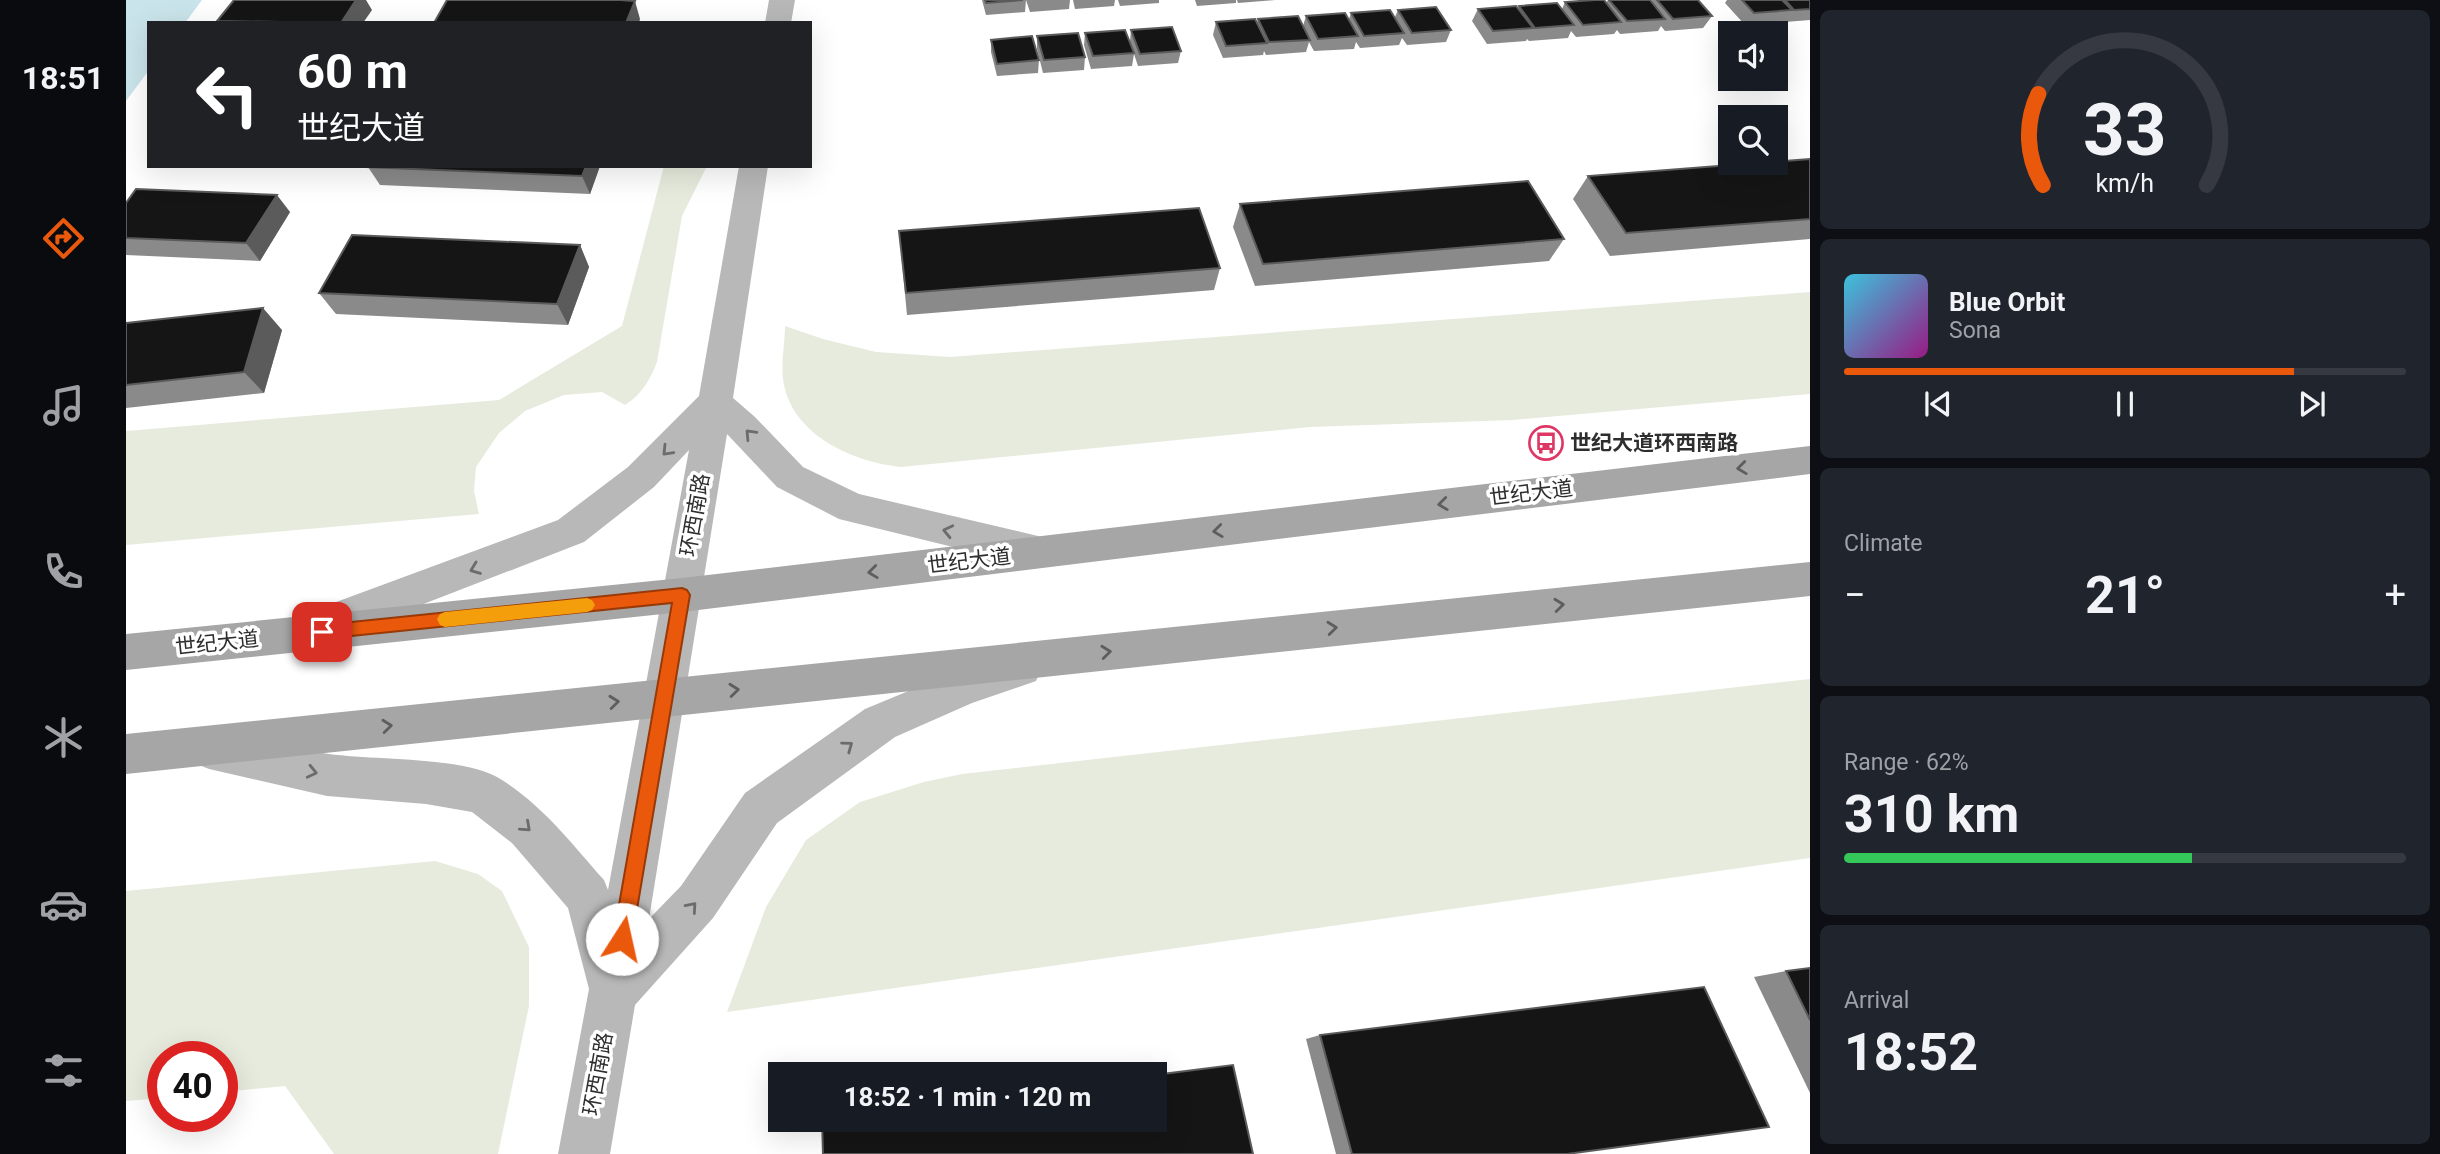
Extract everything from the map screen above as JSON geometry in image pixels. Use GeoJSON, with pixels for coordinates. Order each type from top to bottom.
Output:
{"type":"FeatureCollection","features":[{"type":"Feature","properties":{"kind":"main road","name":"世纪大道"},"geometry":{"type":"LineString","coordinates":[[126,652],[682,595],[1810,460]]}},
{"type":"Feature","properties":{"kind":"main road"},"geometry":{"type":"LineString","coordinates":[[126,754],[1810,579]]}},
{"type":"Feature","properties":{"kind":"street"},"geometry":{"type":"LineString","coordinates":[[778,21],[782,0]]}},
{"type":"Feature","properties":{"kind":"street","name":"环西南路"},"geometry":{"type":"LineString","coordinates":[[584,1154],[666,697],[754,168]]}},
{"type":"Feature","properties":{"kind":"street"},"geometry":{"type":"LineString","coordinates":[[295,635],[571,531],[642,477],[714,402],[743,427],[790,477],[852,508],[1038,552]]}},
{"type":"Feature","properties":{"kind":"street"},"geometry":{"type":"LineString","coordinates":[[613,993],[697,902],[761,808],[880,723],[964,687],[1055,657]]}},
{"type":"Feature","properties":{"kind":"street"},"geometry":{"type":"LineString","coordinates":[[198,746],[327,775],[426,783],[481,792],[528,827],[588,896],[613,993]]}},
{"type":"Feature","properties":{"kind":"shaded area"},"geometry":{"type":"Polygon","coordinates":[[[663,168],[706,168],[682,216],[657,362],[645,386],[625,405],[602,392],[564,395],[525,411],[499,433],[476,467],[474,491],[479,514],[126,545],[126,431],[499,400],[622,326],[663,168]]]}},
{"type":"Feature","properties":{"kind":"shaded area"},"geometry":{"type":"Polygon","coordinates":[[[1810,292],[1810,394],[1513,420],[1310,427],[901,467],[846,453],[813,432],[800,419],[790,403],[783,378],[785,326],[876,352],[950,357],[1810,292]]]}},
{"type":"Feature","properties":{"kind":"shaded area"},"geometry":{"type":"Polygon","coordinates":[[[1810,679],[1810,858],[727,1012],[766,907],[806,840],[860,802],[924,782],[962,774],[1810,679]]]}},
{"type":"Feature","properties":{"kind":"shaded area"},"geometry":{"type":"Polygon","coordinates":[[[435,861],[478,874],[502,891],[529,947],[529,1006],[498,1154],[334,1154],[285,1086],[238,1090],[238,1041],[147,1041],[147,1099],[126,1101],[126,891],[435,861]]]}},
{"type":"Feature","properties":{"kind":"water"},"geometry":{"type":"Polygon","coordinates":[[[126,0],[202,0],[186,21],[147,21],[147,73],[126,101],[126,0]]]}},
{"type":"Feature","properties":{"kind":"building"},"geometry":{"type":"Polygon","coordinates":[[[234,0],[356,0],[342,21],[217,21],[234,0]]]}},
{"type":"Feature","properties":{"kind":"building"},"geometry":{"type":"Polygon","coordinates":[[[447,0],[635,1],[627,21],[435,21],[447,0]]]}},
{"type":"Feature","properties":{"kind":"building"},"geometry":{"type":"Polygon","coordinates":[[[985,0],[1023,0],[986,3],[985,0]]]}},
{"type":"Feature","properties":{"kind":"building"},"geometry":{"type":"Polygon","coordinates":[[[1604,0],[1621,22],[1583,25],[1565,2],[1604,0]]]}},
{"type":"Feature","properties":{"kind":"building"},"geometry":{"type":"Polygon","coordinates":[[[1609,0],[1650,0],[1665,19],[1627,21],[1609,0]]]}},
{"type":"Feature","properties":{"kind":"building"},"geometry":{"type":"Polygon","coordinates":[[[1657,0],[1698,0],[1712,16],[1673,19],[1657,0]]]}},
{"type":"Feature","properties":{"kind":"building"},"geometry":{"type":"Polygon","coordinates":[[[1742,0],[1782,0],[1792,10],[1754,13],[1742,0]]]}},
{"type":"Feature","properties":{"kind":"building"},"geometry":{"type":"Polygon","coordinates":[[[1785,0],[1810,0],[1810,9],[1794,10],[1785,0]]]}},
{"type":"Feature","properties":{"kind":"building"},"geometry":{"type":"Polygon","coordinates":[[[1557,3],[1574,25],[1535,28],[1519,6],[1557,3]]]}},
{"type":"Feature","properties":{"kind":"building"},"geometry":{"type":"Polygon","coordinates":[[[1516,6],[1533,28],[1493,31],[1478,9],[1516,6]]]}},
{"type":"Feature","properties":{"kind":"building"},"geometry":{"type":"Polygon","coordinates":[[[1436,7],[1451,30],[1412,33],[1398,10],[1436,7]]]}},
{"type":"Feature","properties":{"kind":"building"},"geometry":{"type":"Polygon","coordinates":[[[1390,10],[1404,33],[1364,36],[1351,13],[1390,10]]]}},
{"type":"Feature","properties":{"kind":"building"},"geometry":{"type":"Polygon","coordinates":[[[1345,13],[1358,36],[1318,39],[1306,16],[1345,13]]]}},
{"type":"Feature","properties":{"kind":"building"},"geometry":{"type":"Polygon","coordinates":[[[1298,16],[1310,40],[1269,42],[1258,19],[1298,16]]]}},
{"type":"Feature","properties":{"kind":"building"},"geometry":{"type":"Polygon","coordinates":[[[1255,19],[1267,43],[1226,46],[1216,22],[1255,19]]]}},
{"type":"Feature","properties":{"kind":"building"},"geometry":{"type":"Polygon","coordinates":[[[1172,27],[1181,51],[1140,54],[1131,30],[1172,27]]]}},
{"type":"Feature","properties":{"kind":"building"},"geometry":{"type":"Polygon","coordinates":[[[1125,30],[1134,53],[1093,56],[1085,33],[1125,30]]]}},
{"type":"Feature","properties":{"kind":"building"},"geometry":{"type":"Polygon","coordinates":[[[1078,33],[1085,57],[1044,60],[1037,36],[1078,33]]]}},
{"type":"Feature","properties":{"kind":"building"},"geometry":{"type":"Polygon","coordinates":[[[1032,36],[1039,60],[997,64],[991,40],[1032,36]]]}},
{"type":"Feature","properties":{"kind":"building"},"geometry":{"type":"Polygon","coordinates":[[[1810,159],[1810,219],[1626,233],[1588,176],[1718,166],[1718,175],[1788,175],[1788,161],[1810,159]]]}},
{"type":"Feature","properties":{"kind":"building"},"geometry":{"type":"Polygon","coordinates":[[[392,168],[585,168],[582,176],[392,168]]]}},
{"type":"Feature","properties":{"kind":"building"},"geometry":{"type":"Polygon","coordinates":[[[1528,181],[1564,239],[1263,264],[1240,204],[1528,181]]]}},
{"type":"Feature","properties":{"kind":"building"},"geometry":{"type":"Polygon","coordinates":[[[136,189],[277,195],[246,243],[126,238],[126,203],[136,189]]]}},
{"type":"Feature","properties":{"kind":"building"},"geometry":{"type":"Polygon","coordinates":[[[1199,208],[1220,268],[906,293],[899,231],[1199,208]]]}},
{"type":"Feature","properties":{"kind":"building"},"geometry":{"type":"Polygon","coordinates":[[[352,235],[580,245],[557,304],[319,293],[352,235]]]}},
{"type":"Feature","properties":{"kind":"building"},"geometry":{"type":"Polygon","coordinates":[[[263,308],[244,372],[126,385],[126,323],[263,308]]]}},
{"type":"Feature","properties":{"kind":"building"},"geometry":{"type":"Polygon","coordinates":[[[1810,968],[1810,1020],[1786,971],[1810,968]]]}},
{"type":"Feature","properties":{"kind":"building"},"geometry":{"type":"Polygon","coordinates":[[[1704,987],[1769,1127],[1567,1154],[1352,1154],[1320,1035],[1704,987]]]}},
{"type":"Feature","properties":{"kind":"building"},"geometry":{"type":"Polygon","coordinates":[[[1233,1065],[1253,1154],[823,1154],[822,1132],[1167,1132],[1167,1073],[1233,1065]]]}},
{"type":"Feature","properties":{"kind":"slow traffic"},"geometry":{"type":"LineString","coordinates":[[445,619],[587,605]]}},
{"type":"Feature","properties":{"kind":"place","name":"世纪大道环西南路"},"geometry":{"type":"Point","coordinates":[1546,443]}},
{"type":"Feature","properties":{"kind":"route"},"geometry":{"type":"LineString","coordinates":[[322,632],[682,595],[622,939]]}}]}
